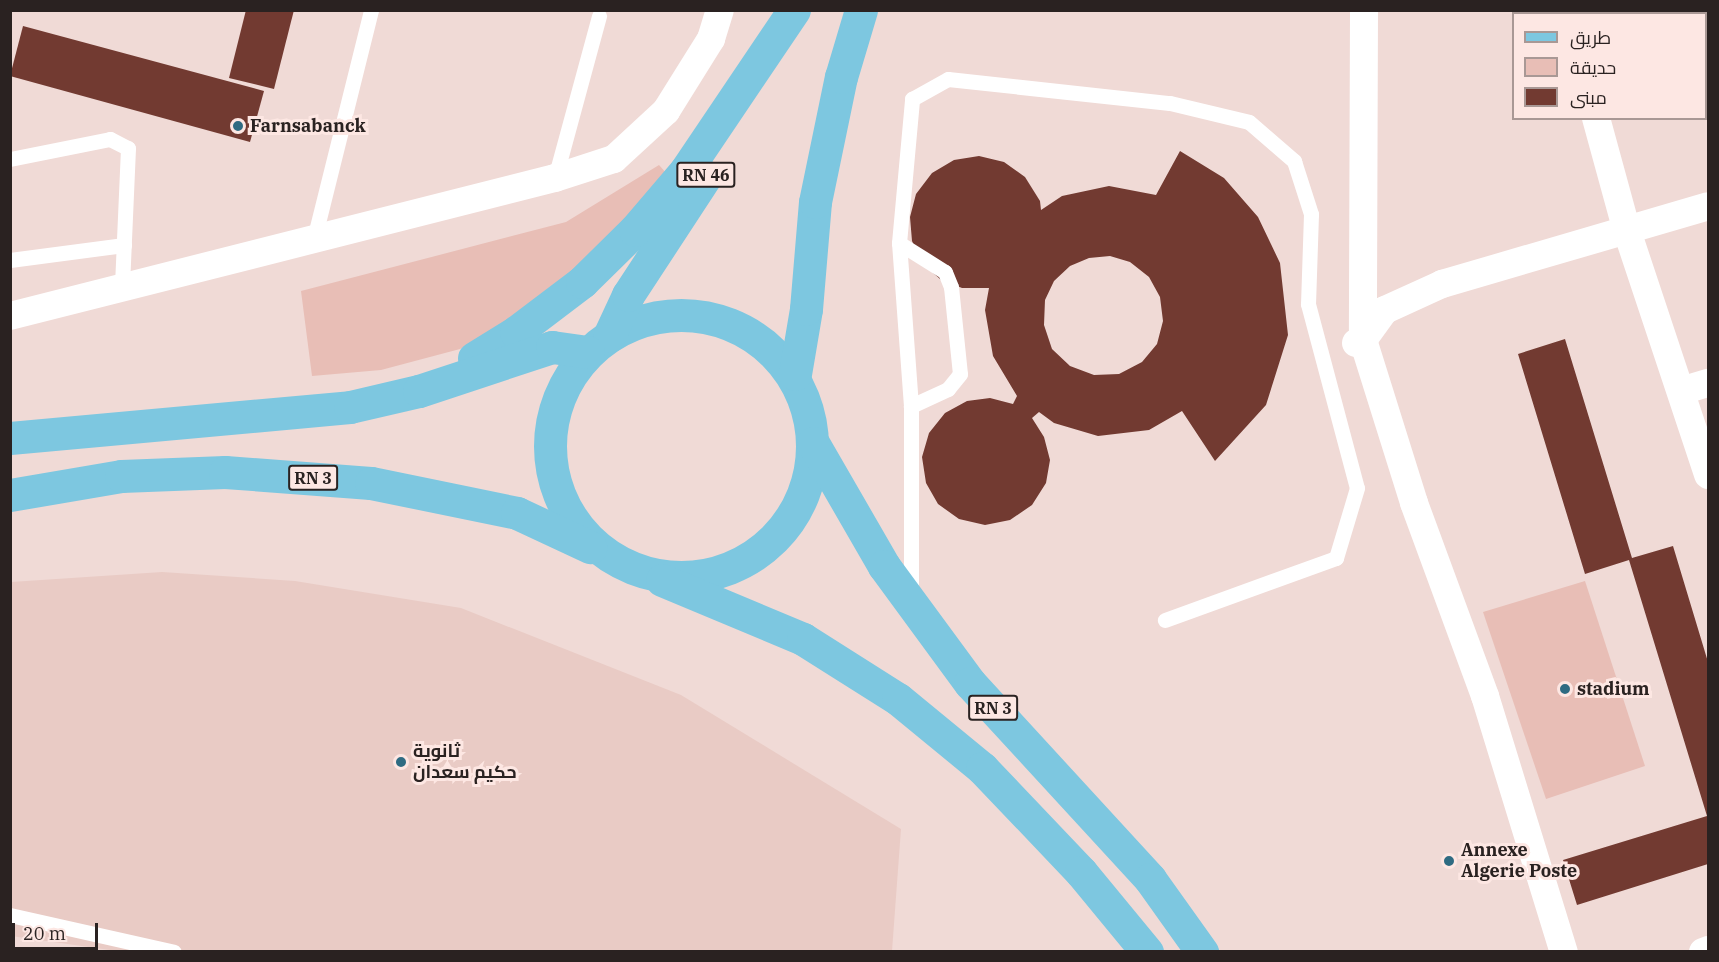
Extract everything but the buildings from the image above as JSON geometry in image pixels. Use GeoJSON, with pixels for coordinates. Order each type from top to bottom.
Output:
{"type":"FeatureCollection","features":[{"type":"Feature","properties":{"kind":"main road","name":"RN 46"},"geometry":{"type":"LineString","coordinates":[[598,344],[646,267],[746,118],[794,10]]}},
{"type":"Feature","properties":{"kind":"main road"},"geometry":{"type":"LineString","coordinates":[[418,391],[516,332],[582,282],[635,230],[686,171],[794,10]]}},
{"type":"Feature","properties":{"kind":"main road"},"geometry":{"type":"LineString","coordinates":[[795,375],[806,309],[815,202],[841,77],[861,10]]}},
{"type":"Feature","properties":{"kind":"main road"},"geometry":{"type":"LineString","coordinates":[[689,314],[730,323],[766,345],[795,375],[810,408],[813,443],[808,483],[790,520],[762,550],[727,569],[687,578],[646,573],[605,554],[573,522],[553,480],[549,434],[561,390],[598,344],[647,318],[689,314]]}},
{"type":"Feature","properties":{"kind":"main road"},"geometry":{"type":"LineString","coordinates":[[10,438],[73,434],[191,419],[350,406],[418,391],[552,347],[598,344]]}},
{"type":"Feature","properties":{"kind":"main road"},"geometry":{"type":"LineString","coordinates":[[10,451],[73,434]]}},
{"type":"Feature","properties":{"kind":"main road","name":"RN 3"},"geometry":{"type":"LineString","coordinates":[[813,443],[884,566],[970,683],[1142,871],[1202,951]]}},
{"type":"Feature","properties":{"kind":"main road","name":"RN 3"},"geometry":{"type":"LineString","coordinates":[[10,480],[60,471],[121,476],[225,472],[371,483],[517,513],[605,554]]}},
{"type":"Feature","properties":{"kind":"main road","name":"RN 3"},"geometry":{"type":"LineString","coordinates":[[10,495],[121,476]]}},
{"type":"Feature","properties":{"kind":"main road","name":"RN 3"},"geometry":{"type":"LineString","coordinates":[[646,573],[803,639],[898,699],[982,768],[1081,872],[1147,951]]}},
{"type":"Feature","properties":{"kind":"street"},"geometry":{"type":"LineString","coordinates":[[10,316],[555,178],[614,159],[666,111],[711,39],[720,10]]}},
{"type":"Feature","properties":{"kind":"street"},"geometry":{"type":"LineString","coordinates":[[1364,10],[1355,343],[1485,696],[1564,951]]}},
{"type":"Feature","properties":{"kind":"street"},"geometry":{"type":"LineString","coordinates":[[1597,120],[1627,231],[1708,475]]}},
{"type":"Feature","properties":{"kind":"street"},"geometry":{"type":"LineString","coordinates":[[1355,343],[1385,310],[1442,284],[1708,206]]}},
{"type":"Feature","properties":{"kind":"street"},"geometry":{"type":"LineString","coordinates":[[1681,391],[1708,383]]}},
{"type":"Feature","properties":{"kind":"street"},"geometry":{"type":"LineString","coordinates":[[1703,951],[1708,950]]}},
{"type":"Feature","properties":{"kind":"lane"},"geometry":{"type":"LineString","coordinates":[[314,239],[371,10]]}},
{"type":"Feature","properties":{"kind":"lane"},"geometry":{"type":"LineString","coordinates":[[555,178],[598,16]]}},
{"type":"Feature","properties":{"kind":"lane"},"geometry":{"type":"LineString","coordinates":[[911,601],[911,406],[899,243],[912,99],[948,80],[1170,103],[1250,122],[1294,161],[1311,214],[1308,304],[1357,488],[1336,558],[1166,620]]}},
{"type":"Feature","properties":{"kind":"lane"},"geometry":{"type":"LineString","coordinates":[[10,159],[110,139],[128,148],[122,288]]}},
{"type":"Feature","properties":{"kind":"lane"},"geometry":{"type":"LineString","coordinates":[[899,243],[945,272],[951,287],[960,374],[948,389],[911,406]]}},
{"type":"Feature","properties":{"kind":"lane"},"geometry":{"type":"LineString","coordinates":[[10,261],[124,245]]}},
{"type":"Feature","properties":{"kind":"lane"},"geometry":{"type":"LineString","coordinates":[[10,915],[174,951]]}},
{"type":"Feature","properties":{"kind":"shaded area","name":"ثانوية حكيم سعدان"},"geometry":{"type":"Polygon","coordinates":[[[162,572],[295,581],[461,608],[681,695],[901,829],[892,951],[124,952],[11,936],[11,582],[162,572]]]}},
{"type":"Feature","properties":{"kind":"green space"},"geometry":{"type":"Polygon","coordinates":[[[659,165],[668,175],[588,260],[520,314],[460,349],[381,370],[312,376],[301,291],[566,222],[659,165]]]}},
{"type":"Feature","properties":{"kind":"green space","name":"stadium"},"geometry":{"type":"Polygon","coordinates":[[[1585,581],[1645,766],[1546,799],[1483,612],[1585,581]]]}},
{"type":"Feature","properties":{"kind":"place","name":"Farnsabanck"},"geometry":{"type":"Point","coordinates":[238,126]}},
{"type":"Feature","properties":{"kind":"place","name":"stadium"},"geometry":{"type":"Point","coordinates":[1565,689]}},
{"type":"Feature","properties":{"kind":"place","name":"ثانوية حكيم سعدان"},"geometry":{"type":"Point","coordinates":[401,762]}},
{"type":"Feature","properties":{"kind":"place","name":"Annexe Algerie Poste"},"geometry":{"type":"Point","coordinates":[1449,861]}}]}
